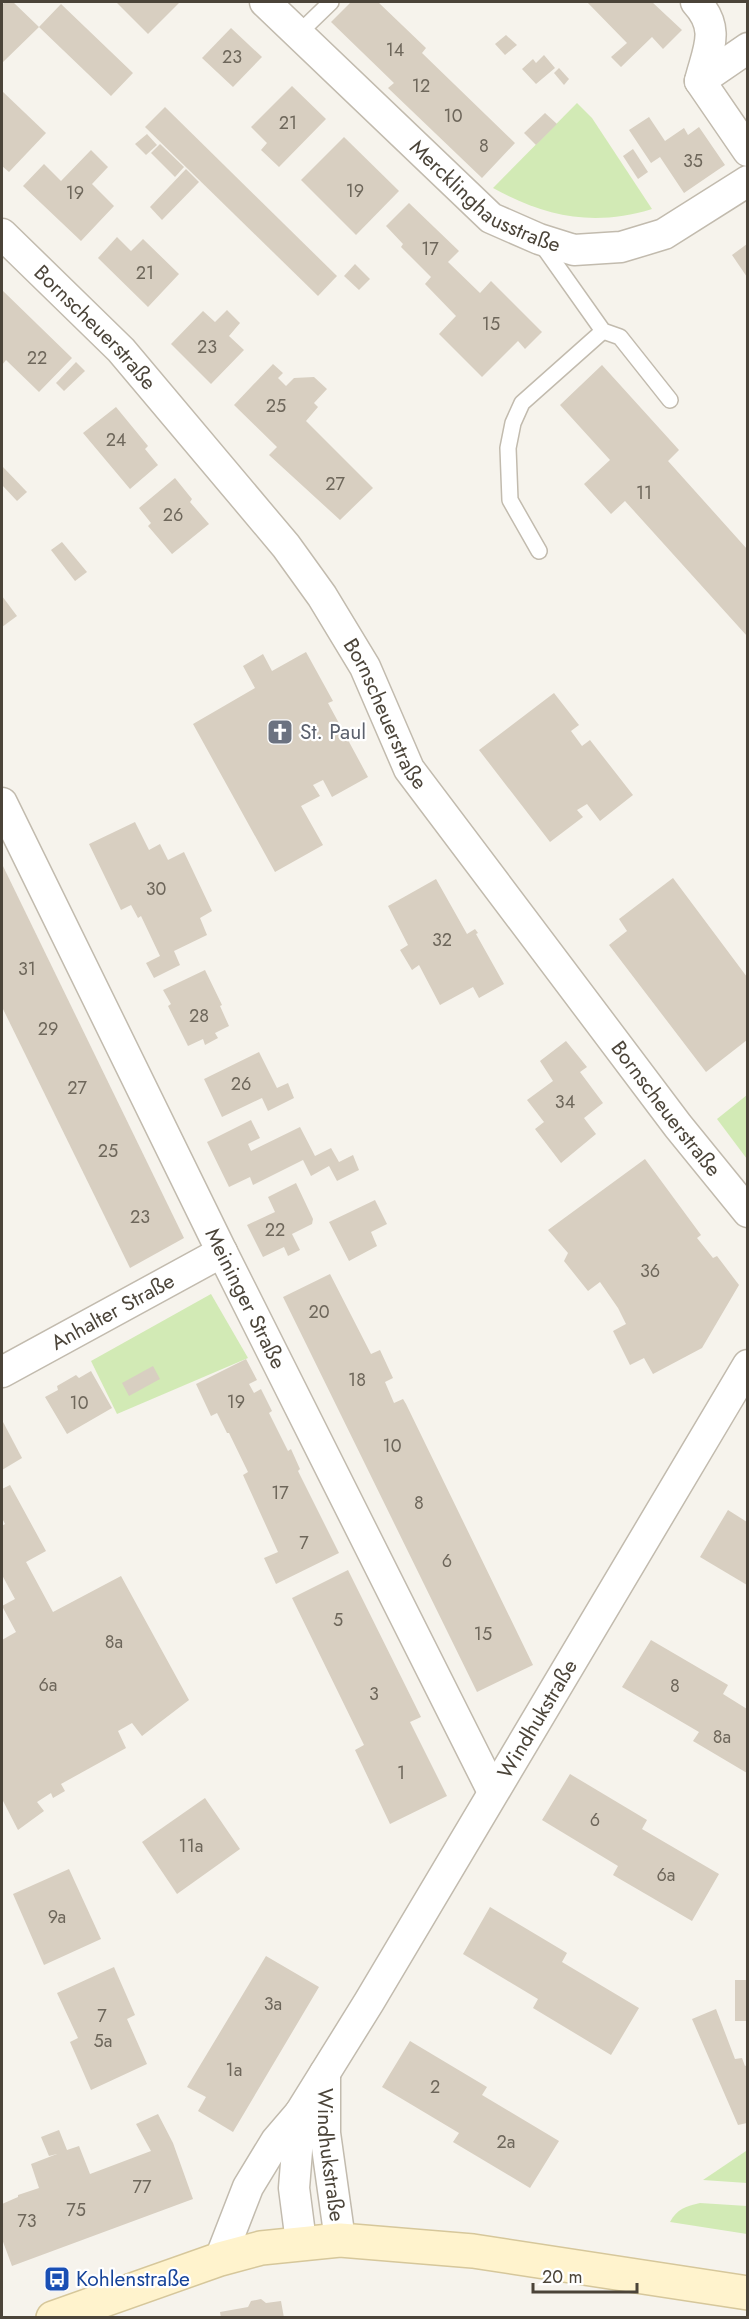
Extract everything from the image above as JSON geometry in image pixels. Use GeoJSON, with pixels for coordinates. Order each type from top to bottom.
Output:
{"type":"FeatureCollection","features":[{"type":"Feature","properties":{"kind":"main road"},"geometry":{"type":"LineString","coordinates":[[53,2318],[220,2259],[261,2248],[301,2242],[340,2240],[473,2251],[747,2293]]}},
{"type":"Feature","properties":{"kind":"street","name":"Mercklinghausstraße"},"geometry":{"type":"LineString","coordinates":[[265,2],[491,218],[539,239],[574,250],[621,247],[664,234],[747,182]]}},
{"type":"Feature","properties":{"kind":"street"},"geometry":{"type":"LineString","coordinates":[[696,2],[704,11],[713,32],[700,81],[747,151]]}},
{"type":"Feature","properties":{"kind":"street"},"geometry":{"type":"LineString","coordinates":[[700,81],[747,48]]}},
{"type":"Feature","properties":{"kind":"street","name":"Bornscheuerstraße"},"geometry":{"type":"LineString","coordinates":[[2,234],[121,350],[286,546],[322,596],[365,667],[410,769],[678,1126],[747,1212]]}},
{"type":"Feature","properties":{"kind":"street","name":"Meininger Straße"},"geometry":{"type":"LineString","coordinates":[[2,803],[222,1251],[493,1792]]}},
{"type":"Feature","properties":{"kind":"street","name":"Anhalter Straße"},"geometry":{"type":"LineString","coordinates":[[2,1372],[222,1251]]}},
{"type":"Feature","properties":{"kind":"street","name":"Windhukstraße"},"geometry":{"type":"LineString","coordinates":[[220,2259],[248,2187],[276,2141],[300,2113],[369,2002],[747,1365]]}},
{"type":"Feature","properties":{"kind":"street","name":"Windhukstraße"},"geometry":{"type":"LineString","coordinates":[[325,2070],[325,2133],[340,2240]]}},
{"type":"Feature","properties":{"kind":"street","name":"Windhukstraße"},"geometry":{"type":"LineString","coordinates":[[300,2113],[294,2188],[301,2242]]}},
{"type":"Feature","properties":{"kind":"lane"},"geometry":{"type":"LineString","coordinates":[[298,33],[331,2]]}},
{"type":"Feature","properties":{"kind":"lane"},"geometry":{"type":"LineString","coordinates":[[539,239],[603,331],[620,337],[670,400]]}},
{"type":"Feature","properties":{"kind":"lane"},"geometry":{"type":"LineString","coordinates":[[539,551],[510,500],[508,448],[513,423],[522,403],[603,331]]}},
{"type":"Feature","properties":{"kind":"green space"},"geometry":{"type":"Polygon","coordinates":[[[577,103],[592,118],[652,209],[610,217],[570,216],[532,206],[493,188],[577,103]]]}},
{"type":"Feature","properties":{"kind":"green space"},"geometry":{"type":"Polygon","coordinates":[[[747,1095],[747,1159],[717,1119],[747,1095]]]}},
{"type":"Feature","properties":{"kind":"green space"},"geometry":{"type":"Polygon","coordinates":[[[211,1294],[248,1358],[117,1414],[91,1361],[211,1294]]]}},
{"type":"Feature","properties":{"kind":"green space"},"geometry":{"type":"Polygon","coordinates":[[[746,2151],[747,2183],[703,2180],[746,2151]]]}},
{"type":"Feature","properties":{"kind":"green space"},"geometry":{"type":"Polygon","coordinates":[[[700,2203],[747,2206],[747,2234],[670,2222],[682,2209],[700,2203]]]}},
{"type":"Feature","properties":{"kind":"building"},"geometry":{"type":"Polygon","coordinates":[[[5,2],[13,2],[39,27],[2,63],[2,5],[5,2]]]}},
{"type":"Feature","properties":{"kind":"building"},"geometry":{"type":"Polygon","coordinates":[[[116,2],[180,2],[148,34],[116,2]]]}},
{"type":"Feature","properties":{"kind":"building"},"geometry":{"type":"Polygon","coordinates":[[[351,2],[378,2],[426,48],[422,53],[515,143],[482,178],[388,88],[394,83],[331,22],[351,2]]]}},
{"type":"Feature","properties":{"kind":"building"},"geometry":{"type":"Polygon","coordinates":[[[587,2],[652,2],[682,30],[663,49],[652,37],[621,67],[611,57],[627,43],[587,2]]]}},
{"type":"Feature","properties":{"kind":"building"},"geometry":{"type":"Polygon","coordinates":[[[61,4],[133,73],[111,96],[39,27],[61,4]]]}},
{"type":"Feature","properties":{"kind":"building"},"geometry":{"type":"Polygon","coordinates":[[[231,28],[262,57],[233,87],[202,58],[231,28]]]}},
{"type":"Feature","properties":{"kind":"building"},"geometry":{"type":"Polygon","coordinates":[[[506,35],[517,45],[505,55],[495,44],[506,35]]]}},
{"type":"Feature","properties":{"kind":"building"},"geometry":{"type":"Polygon","coordinates":[[[544,55],[555,68],[536,84],[522,69],[533,59],[536,63],[544,55]]]}},
{"type":"Feature","properties":{"kind":"building"},"geometry":{"type":"Polygon","coordinates":[[[559,68],[569,79],[564,85],[554,73],[559,68]]]}},
{"type":"Feature","properties":{"kind":"building"},"geometry":{"type":"Polygon","coordinates":[[[292,86],[326,119],[279,167],[261,150],[267,143],[251,127],[292,86]]]}},
{"type":"Feature","properties":{"kind":"building"},"geometry":{"type":"Polygon","coordinates":[[[2,91],[46,133],[9,172],[2,166],[2,91]]]}},
{"type":"Feature","properties":{"kind":"building"},"geometry":{"type":"Polygon","coordinates":[[[165,107],[337,276],[318,296],[145,127],[165,107]]]}},
{"type":"Feature","properties":{"kind":"building"},"geometry":{"type":"Polygon","coordinates":[[[545,113],[557,124],[536,145],[524,133],[545,113]]]}},
{"type":"Feature","properties":{"kind":"building"},"geometry":{"type":"Polygon","coordinates":[[[649,117],[665,141],[684,128],[688,135],[699,127],[725,165],[684,193],[660,157],[651,163],[629,130],[649,117]]]}},
{"type":"Feature","properties":{"kind":"building"},"geometry":{"type":"Polygon","coordinates":[[[147,134],[157,145],[146,155],[135,144],[147,134]]]}},
{"type":"Feature","properties":{"kind":"building"},"geometry":{"type":"Polygon","coordinates":[[[344,137],[399,191],[356,235],[301,180],[344,137]]]}},
{"type":"Feature","properties":{"kind":"building"},"geometry":{"type":"Polygon","coordinates":[[[160,144],[184,167],[175,177],[151,153],[160,144]]]}},
{"type":"Feature","properties":{"kind":"building"},"geometry":{"type":"Polygon","coordinates":[[[633,149],[648,172],[638,179],[623,156],[633,149]]]}},
{"type":"Feature","properties":{"kind":"building"},"geometry":{"type":"Polygon","coordinates":[[[91,150],[108,167],[92,184],[114,206],[81,241],[23,186],[44,164],[61,181],[91,150]]]}},
{"type":"Feature","properties":{"kind":"building"},"geometry":{"type":"Polygon","coordinates":[[[186,169],[199,182],[162,220],[150,207],[186,169]]]}},
{"type":"Feature","properties":{"kind":"building"},"geometry":{"type":"Polygon","coordinates":[[[409,203],[459,251],[448,262],[480,293],[491,281],[542,332],[525,349],[518,341],[482,377],[439,334],[456,316],[425,284],[431,277],[401,247],[403,244],[386,226],[409,203]]]}},
{"type":"Feature","properties":{"kind":"building"},"geometry":{"type":"Polygon","coordinates":[[[117,237],[131,251],[143,239],[179,274],[148,307],[98,258],[117,237]]]}},
{"type":"Feature","properties":{"kind":"building"},"geometry":{"type":"Polygon","coordinates":[[[747,244],[747,277],[732,255],[747,244]]]}},
{"type":"Feature","properties":{"kind":"building"},"geometry":{"type":"Polygon","coordinates":[[[355,264],[370,279],[359,290],[344,276],[355,264]]]}},
{"type":"Feature","properties":{"kind":"building"},"geometry":{"type":"Polygon","coordinates":[[[2,290],[72,358],[39,392],[6,360],[2,365],[2,290]]]}},
{"type":"Feature","properties":{"kind":"building"},"geometry":{"type":"Polygon","coordinates":[[[227,310],[240,323],[229,336],[244,350],[211,384],[171,344],[203,311],[215,322],[227,310]]]}},
{"type":"Feature","properties":{"kind":"building"},"geometry":{"type":"Polygon","coordinates":[[[76,362],[85,371],[64,391],[56,383],[76,362]]]}},
{"type":"Feature","properties":{"kind":"building"},"geometry":{"type":"Polygon","coordinates":[[[273,364],[283,373],[278,378],[286,386],[294,378],[314,377],[327,389],[314,403],[318,407],[306,421],[373,488],[340,520],[269,455],[277,447],[234,405],[273,364]]]}},
{"type":"Feature","properties":{"kind":"building"},"geometry":{"type":"Polygon","coordinates":[[[602,365],[679,450],[668,461],[747,549],[747,636],[625,501],[611,514],[584,484],[610,460],[560,405],[602,365]]]}},
{"type":"Feature","properties":{"kind":"building"},"geometry":{"type":"Polygon","coordinates":[[[116,407],[148,446],[145,449],[158,465],[130,489],[83,433],[116,407]]]}},
{"type":"Feature","properties":{"kind":"building"},"geometry":{"type":"Polygon","coordinates":[[[2,466],[27,492],[17,501],[2,485],[2,466]]]}},
{"type":"Feature","properties":{"kind":"building"},"geometry":{"type":"Polygon","coordinates":[[[175,478],[192,499],[190,502],[209,524],[172,554],[148,526],[151,523],[139,508],[175,478]]]}},
{"type":"Feature","properties":{"kind":"building"},"geometry":{"type":"Polygon","coordinates":[[[62,542],[87,572],[75,581],[51,550],[62,542]]]}},
{"type":"Feature","properties":{"kind":"building"},"geometry":{"type":"Polygon","coordinates":[[[2,596],[17,616],[2,627],[2,596]]]}},
{"type":"Feature","properties":{"kind":"building","name":"St. Paul"},"geometry":{"type":"Polygon","coordinates":[[[306,652],[333,701],[328,703],[368,777],[332,797],[323,780],[313,785],[320,796],[301,806],[323,845],[275,872],[193,724],[255,688],[243,666],[263,654],[272,671],[306,652]]]}},
{"type":"Feature","properties":{"kind":"building"},"geometry":{"type":"Polygon","coordinates":[[[554,693],[579,725],[571,731],[582,746],[590,740],[633,795],[600,821],[587,804],[577,810],[583,817],[550,842],[479,750],[554,693]]]}},
{"type":"Feature","properties":{"kind":"building"},"geometry":{"type":"Polygon","coordinates":[[[135,822],[149,850],[160,844],[168,860],[184,852],[212,911],[200,918],[207,935],[174,951],[180,965],[154,978],[146,963],[160,956],[141,916],[138,918],[131,905],[121,910],[89,844],[135,822]]]}},
{"type":"Feature","properties":{"kind":"building"},"geometry":{"type":"Polygon","coordinates":[[[2,864],[184,1238],[130,1268],[2,1007],[2,864]]]}},
{"type":"Feature","properties":{"kind":"building"},"geometry":{"type":"Polygon","coordinates":[[[673,878],[747,977],[747,1040],[706,1072],[609,945],[627,931],[619,919],[673,878]]]}},
{"type":"Feature","properties":{"kind":"building"},"geometry":{"type":"Polygon","coordinates":[[[436,879],[467,934],[475,929],[478,933],[476,934],[504,984],[479,998],[473,987],[440,1005],[419,965],[412,970],[400,950],[408,945],[388,906],[436,879]]]}},
{"type":"Feature","properties":{"kind":"building"},"geometry":{"type":"Polygon","coordinates":[[[205,970],[222,1005],[220,1006],[229,1026],[215,1033],[218,1038],[205,1045],[203,1039],[188,1046],[168,1006],[171,1004],[163,990],[205,970]]]}},
{"type":"Feature","properties":{"kind":"building"},"geometry":{"type":"Polygon","coordinates":[[[566,1041],[587,1067],[580,1072],[603,1103],[584,1118],[596,1134],[561,1163],[535,1129],[544,1122],[527,1100],[553,1081],[540,1061],[566,1041]]]}},
{"type":"Feature","properties":{"kind":"building"},"geometry":{"type":"Polygon","coordinates":[[[259,1052],[277,1088],[288,1083],[294,1098],[268,1111],[262,1098],[222,1117],[204,1079],[259,1052]]]}},
{"type":"Feature","properties":{"kind":"building"},"geometry":{"type":"Polygon","coordinates":[[[251,1120],[260,1138],[248,1144],[251,1151],[300,1127],[315,1156],[331,1148],[339,1162],[353,1155],[359,1170],[337,1181],[329,1166],[311,1176],[303,1160],[253,1185],[250,1177],[229,1187],[207,1142],[251,1120]]]}},
{"type":"Feature","properties":{"kind":"building"},"geometry":{"type":"Polygon","coordinates":[[[645,1159],[701,1235],[697,1238],[713,1258],[717,1256],[739,1285],[702,1348],[653,1374],[644,1358],[630,1365],[613,1331],[626,1324],[618,1308],[600,1282],[588,1291],[564,1261],[568,1253],[548,1230],[645,1159]]]}},
{"type":"Feature","properties":{"kind":"building"},"geometry":{"type":"Polygon","coordinates":[[[296,1183],[313,1219],[312,1224],[292,1234],[300,1250],[288,1256],[284,1247],[263,1257],[247,1225],[275,1212],[268,1197],[296,1183]]]}},
{"type":"Feature","properties":{"kind":"building"},"geometry":{"type":"Polygon","coordinates":[[[375,1200],[387,1224],[371,1232],[377,1246],[349,1261],[329,1222],[375,1200]]]}},
{"type":"Feature","properties":{"kind":"building"},"geometry":{"type":"Polygon","coordinates":[[[330,1274],[371,1354],[380,1350],[393,1378],[385,1382],[394,1403],[403,1399],[406,1404],[533,1665],[477,1692],[283,1297],[330,1274]]]}},
{"type":"Feature","properties":{"kind":"building"},"geometry":{"type":"Polygon","coordinates":[[[246,1359],[257,1380],[249,1384],[254,1393],[261,1389],[272,1411],[269,1413],[288,1451],[291,1449],[300,1469],[298,1471],[339,1553],[276,1584],[264,1558],[278,1552],[243,1475],[248,1472],[229,1433],[217,1413],[211,1416],[196,1384],[246,1359]]]}},
{"type":"Feature","properties":{"kind":"building"},"geometry":{"type":"Polygon","coordinates":[[[153,1366],[160,1379],[129,1396],[122,1383],[153,1366]]]}},
{"type":"Feature","properties":{"kind":"building"},"geometry":{"type":"Polygon","coordinates":[[[91,1371],[112,1408],[67,1434],[45,1397],[58,1390],[57,1386],[76,1375],[79,1378],[91,1371]]]}},
{"type":"Feature","properties":{"kind":"building"},"geometry":{"type":"Polygon","coordinates":[[[2,1420],[22,1458],[2,1470],[2,1420]]]}},
{"type":"Feature","properties":{"kind":"building"},"geometry":{"type":"Polygon","coordinates":[[[10,1485],[46,1551],[26,1562],[53,1612],[121,1576],[189,1700],[142,1736],[132,1723],[118,1731],[126,1748],[61,1784],[65,1791],[53,1798],[51,1793],[37,1802],[44,1811],[18,1830],[2,1799],[2,1640],[16,1632],[2,1606],[15,1599],[2,1575],[2,1526],[5,1524],[2,1518],[2,1489],[10,1485]]]}},
{"type":"Feature","properties":{"kind":"building"},"geometry":{"type":"Polygon","coordinates":[[[728,1510],[747,1522],[747,1585],[700,1557],[728,1510]]]}},
{"type":"Feature","properties":{"kind":"building"},"geometry":{"type":"Polygon","coordinates":[[[348,1570],[421,1717],[410,1722],[447,1796],[390,1824],[355,1750],[364,1745],[292,1598],[348,1570]]]}},
{"type":"Feature","properties":{"kind":"building"},"geometry":{"type":"Polygon","coordinates":[[[651,1640],[728,1685],[723,1694],[747,1709],[747,1773],[693,1741],[699,1732],[622,1687],[651,1640]]]}},
{"type":"Feature","properties":{"kind":"building"},"geometry":{"type":"Polygon","coordinates":[[[570,1774],[647,1820],[642,1829],[719,1874],[692,1921],[613,1875],[618,1866],[542,1820],[570,1774]]]}},
{"type":"Feature","properties":{"kind":"building"},"geometry":{"type":"Polygon","coordinates":[[[205,1798],[240,1849],[177,1894],[142,1842],[205,1798]]]}},
{"type":"Feature","properties":{"kind":"building"},"geometry":{"type":"Polygon","coordinates":[[[69,1869],[101,1939],[44,1965],[13,1894],[69,1869]]]}},
{"type":"Feature","properties":{"kind":"building"},"geometry":{"type":"Polygon","coordinates":[[[490,1907],[567,1953],[562,1962],[639,2008],[611,2055],[533,2008],[538,1999],[463,1954],[490,1907]]]}},
{"type":"Feature","properties":{"kind":"building"},"geometry":{"type":"Polygon","coordinates":[[[266,1956],[319,1987],[233,2132],[198,2111],[206,2097],[187,2087],[266,1956]]]}},
{"type":"Feature","properties":{"kind":"building"},"geometry":{"type":"Polygon","coordinates":[[[114,1967],[135,2015],[127,2019],[147,2064],[91,2090],[70,2042],[78,2038],[57,1993],[114,1967]]]}},
{"type":"Feature","properties":{"kind":"building"},"geometry":{"type":"Polygon","coordinates":[[[735,1980],[747,1980],[747,2021],[735,2021],[735,1980]]]}},
{"type":"Feature","properties":{"kind":"building"},"geometry":{"type":"Polygon","coordinates":[[[716,2009],[735,2059],[742,2058],[745,2066],[747,2065],[747,2123],[738,2125],[692,2019],[716,2009]]]}},
{"type":"Feature","properties":{"kind":"building"},"geometry":{"type":"Polygon","coordinates":[[[410,2041],[487,2087],[482,2095],[559,2141],[530,2188],[453,2142],[459,2133],[382,2087],[410,2041]]]}},
{"type":"Feature","properties":{"kind":"building"},"geometry":{"type":"Polygon","coordinates":[[[158,2114],[173,2143],[193,2199],[12,2266],[2,2239],[2,2204],[18,2195],[39,2188],[31,2164],[57,2154],[49,2156],[41,2137],[59,2130],[67,2150],[79,2146],[90,2174],[151,2151],[136,2124],[158,2114]]]}},
{"type":"Feature","properties":{"kind":"building"},"geometry":{"type":"Polygon","coordinates":[[[261,2299],[266,2303],[281,2301],[284,2318],[221,2318],[220,2312],[248,2307],[251,2301],[261,2299]]]}},
{"type":"Feature","properties":{"kind":"place","name":"St. Paul"},"geometry":{"type":"Point","coordinates":[280,732]}},
{"type":"Feature","properties":{"kind":"place","name":"Kohlenstraße"},"geometry":{"type":"Point","coordinates":[57,2279]}}]}
